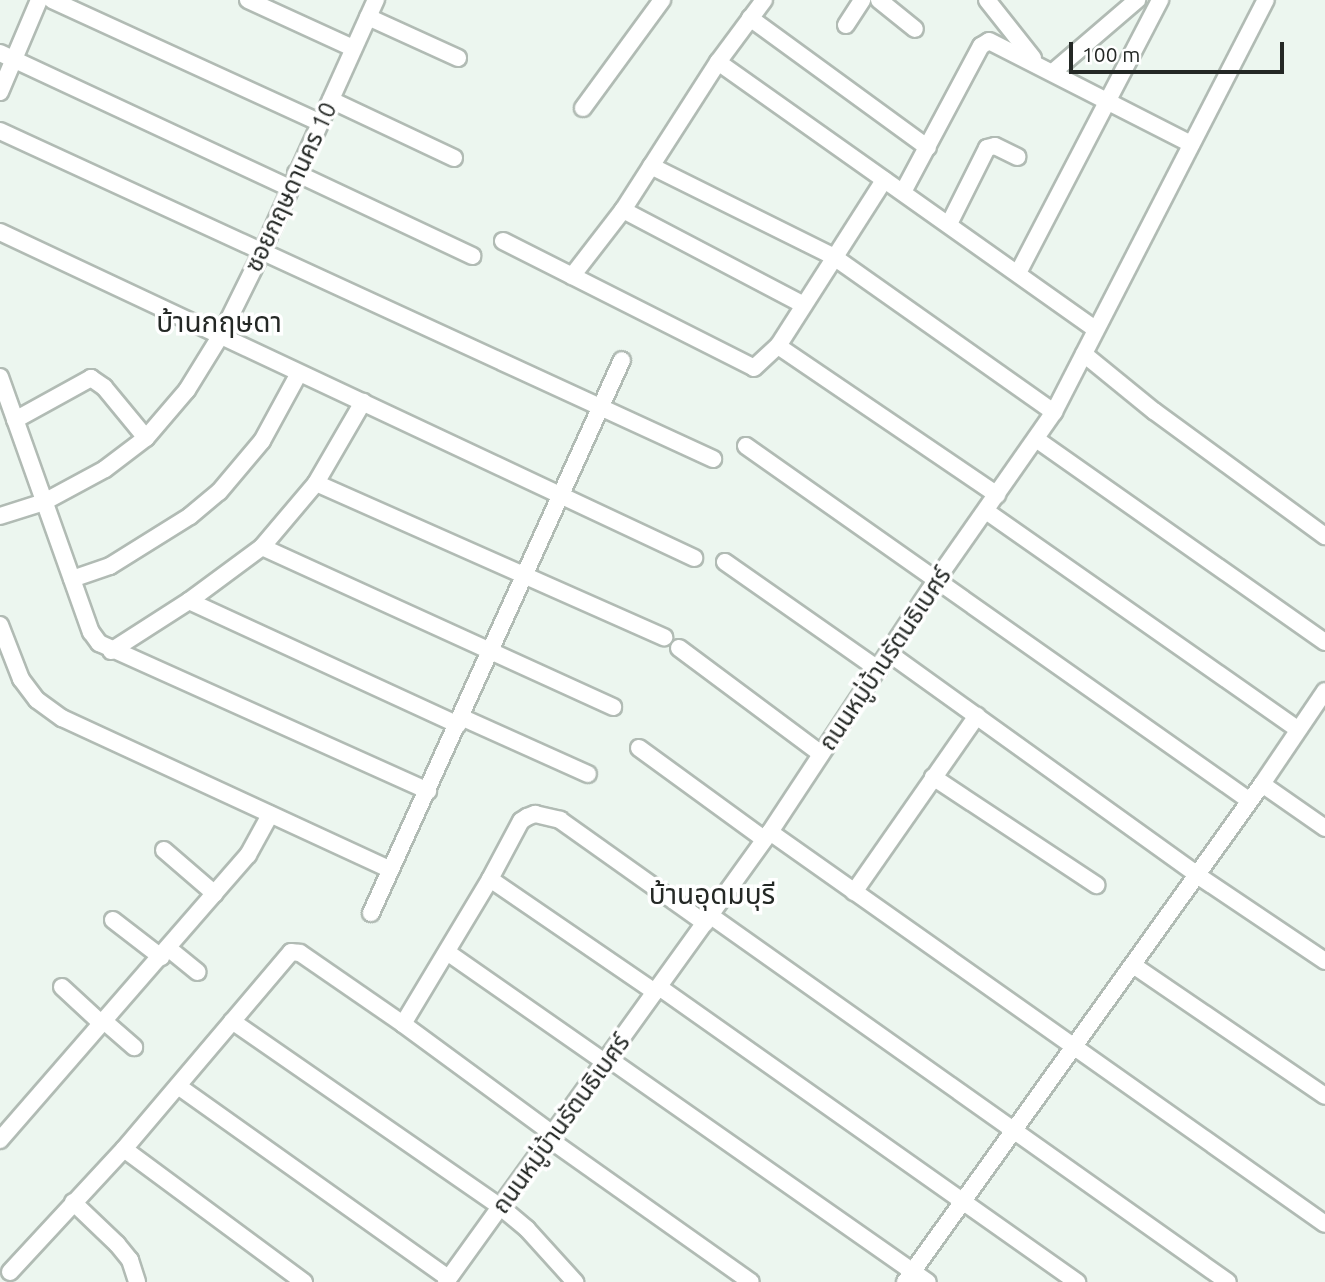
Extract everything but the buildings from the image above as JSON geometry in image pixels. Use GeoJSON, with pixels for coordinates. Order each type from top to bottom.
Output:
{"type":"FeatureCollection","features":[{"type":"Feature","properties":{"kind":"street"},"geometry":{"type":"LineString","coordinates":[[0,92],[7,56],[39,0]]}},
{"type":"Feature","properties":{"kind":"street"},"geometry":{"type":"LineString","coordinates":[[52,0],[319,122]]}},
{"type":"Feature","properties":{"kind":"street"},"geometry":{"type":"LineString","coordinates":[[248,0],[354,48]]}},
{"type":"Feature","properties":{"kind":"street","name":"ซอยกฤษดานคร 10"},"geometry":{"type":"LineString","coordinates":[[0,516],[44,502],[105,469],[146,438],[187,390],[221,335],[262,252],[376,0]]}},
{"type":"Feature","properties":{"kind":"street"},"geometry":{"type":"LineString","coordinates":[[583,108],[662,0]]}},
{"type":"Feature","properties":{"kind":"street"},"geometry":{"type":"LineString","coordinates":[[572,276],[623,209],[718,62],[764,0]]}},
{"type":"Feature","properties":{"kind":"street"},"geometry":{"type":"LineString","coordinates":[[846,24],[862,0]]}},
{"type":"Feature","properties":{"kind":"street"},"geometry":{"type":"LineString","coordinates":[[879,0],[915,29]]}},
{"type":"Feature","properties":{"kind":"street"},"geometry":{"type":"LineString","coordinates":[[987,0],[1036,63]]}},
{"type":"Feature","properties":{"kind":"street"},"geometry":{"type":"LineString","coordinates":[[1053,72],[1137,0]]}},
{"type":"Feature","properties":{"kind":"street"},"geometry":{"type":"LineString","coordinates":[[1018,273],[1105,101],[1160,0]]}},
{"type":"Feature","properties":{"kind":"street","name":"ถนนหมู่บ้านรัตนธิเบศร์"},"geometry":{"type":"LineString","coordinates":[[447,1280],[502,1208],[767,836],[890,654],[937,579],[1054,412],[1266,0]]}},
{"type":"Feature","properties":{"kind":"street"},"geometry":{"type":"LineString","coordinates":[[368,17],[458,58]]}},
{"type":"Feature","properties":{"kind":"street"},"geometry":{"type":"LineString","coordinates":[[750,18],[928,148]]}},
{"type":"Feature","properties":{"kind":"street"},"geometry":{"type":"LineString","coordinates":[[903,192],[985,42],[995,41],[1191,144]]}},
{"type":"Feature","properties":{"kind":"street"},"geometry":{"type":"LineString","coordinates":[[7,56],[472,256]]}},
{"type":"Feature","properties":{"kind":"street"},"geometry":{"type":"LineString","coordinates":[[718,62],[1095,329]]}},
{"type":"Feature","properties":{"kind":"street"},"geometry":{"type":"LineString","coordinates":[[331,100],[454,158]]}},
{"type":"Feature","properties":{"kind":"street"},"geometry":{"type":"LineString","coordinates":[[0,131],[713,459]]}},
{"type":"Feature","properties":{"kind":"street"},"geometry":{"type":"LineString","coordinates":[[948,224],[987,148],[995,146],[1018,157]]}},
{"type":"Feature","properties":{"kind":"street"},"geometry":{"type":"LineString","coordinates":[[651,166],[834,257],[1054,412]]}},
{"type":"Feature","properties":{"kind":"street"},"geometry":{"type":"LineString","coordinates":[[503,241],[745,366],[754,368],[761,365],[778,346],[884,180]]}},
{"type":"Feature","properties":{"kind":"street"},"geometry":{"type":"LineString","coordinates":[[623,209],[804,305]]}},
{"type":"Feature","properties":{"kind":"street"},"geometry":{"type":"LineString","coordinates":[[0,232],[694,558]]}},
{"type":"Feature","properties":{"kind":"street"},"geometry":{"type":"LineString","coordinates":[[778,346],[997,495]]}},
{"type":"Feature","properties":{"kind":"street"},"geometry":{"type":"LineString","coordinates":[[1084,354],[1154,411],[1325,536]]}},
{"type":"Feature","properties":{"kind":"street"},"geometry":{"type":"LineString","coordinates":[[371,913],[622,360]]}},
{"type":"Feature","properties":{"kind":"street"},"geometry":{"type":"LineString","coordinates":[[72,579],[110,566],[190,516],[219,492],[262,442],[299,373]]}},
{"type":"Feature","properties":{"kind":"street"},"geometry":{"type":"LineString","coordinates":[[0,377],[91,632],[99,643],[428,790]]}},
{"type":"Feature","properties":{"kind":"street"},"geometry":{"type":"LineString","coordinates":[[15,420],[91,378],[104,387],[146,438]]}},
{"type":"Feature","properties":{"kind":"street"},"geometry":{"type":"LineString","coordinates":[[111,650],[189,601],[262,547],[316,482],[363,402]]}},
{"type":"Feature","properties":{"kind":"street"},"geometry":{"type":"LineString","coordinates":[[1036,439],[1325,642]]}},
{"type":"Feature","properties":{"kind":"street"},"geometry":{"type":"LineString","coordinates":[[746,446],[1250,801]]}},
{"type":"Feature","properties":{"kind":"street"},"geometry":{"type":"LineString","coordinates":[[316,482],[664,637]]}},
{"type":"Feature","properties":{"kind":"street"},"geometry":{"type":"LineString","coordinates":[[986,511],[1297,729]]}},
{"type":"Feature","properties":{"kind":"street"},"geometry":{"type":"LineString","coordinates":[[262,547],[613,707]]}},
{"type":"Feature","properties":{"kind":"street"},"geometry":{"type":"LineString","coordinates":[[725,562],[879,670]]}},
{"type":"Feature","properties":{"kind":"street"},"geometry":{"type":"LineString","coordinates":[[189,601],[460,721],[588,774]]}},
{"type":"Feature","properties":{"kind":"street"},"geometry":{"type":"LineString","coordinates":[[0,625],[21,679],[37,700],[62,718],[391,870]]}},
{"type":"Feature","properties":{"kind":"street"},"geometry":{"type":"LineString","coordinates":[[679,648],[821,754]]}},
{"type":"Feature","properties":{"kind":"street"},"geometry":{"type":"LineString","coordinates":[[890,654],[1197,875],[1325,961]]}},
{"type":"Feature","properties":{"kind":"street"},"geometry":{"type":"LineString","coordinates":[[909,1277],[1250,801],[1297,729],[1318,717],[1325,691]]}},
{"type":"Feature","properties":{"kind":"street"},"geometry":{"type":"LineString","coordinates":[[854,892],[977,716]]}},
{"type":"Feature","properties":{"kind":"street"},"geometry":{"type":"LineString","coordinates":[[639,748],[854,892],[1325,1224]]}},
{"type":"Feature","properties":{"kind":"street"},"geometry":{"type":"LineString","coordinates":[[933,777],[1096,885]]}},
{"type":"Feature","properties":{"kind":"street"},"geometry":{"type":"LineString","coordinates":[[1262,784],[1325,828]]}},
{"type":"Feature","properties":{"kind":"street"},"geometry":{"type":"LineString","coordinates":[[403,1024],[491,879],[521,821],[535,814],[561,820],[1228,1282]]}},
{"type":"Feature","properties":{"kind":"street"},"geometry":{"type":"LineString","coordinates":[[0,1140],[248,855],[270,816]]}},
{"type":"Feature","properties":{"kind":"street"},"geometry":{"type":"LineString","coordinates":[[164,850],[215,894]]}},
{"type":"Feature","properties":{"kind":"street"},"geometry":{"type":"LineString","coordinates":[[491,879],[657,990],[1077,1282]]}},
{"type":"Feature","properties":{"kind":"street"},"geometry":{"type":"LineString","coordinates":[[113,920],[198,972]]}},
{"type":"Feature","properties":{"kind":"street"},"geometry":{"type":"LineString","coordinates":[[447,951],[607,1061],[909,1277],[928,1282]]}},
{"type":"Feature","properties":{"kind":"street"},"geometry":{"type":"LineString","coordinates":[[10,1272],[124,1149],[291,952],[300,953],[403,1024],[751,1282]]}},
{"type":"Feature","properties":{"kind":"street"},"geometry":{"type":"LineString","coordinates":[[1133,965],[1325,1096]]}},
{"type":"Feature","properties":{"kind":"street"},"geometry":{"type":"LineString","coordinates":[[62,987],[134,1047]]}},
{"type":"Feature","properties":{"kind":"street"},"geometry":{"type":"LineString","coordinates":[[232,1021],[502,1208],[527,1229],[575,1282]]}},
{"type":"Feature","properties":{"kind":"street"},"geometry":{"type":"LineString","coordinates":[[178,1086],[447,1280]]}},
{"type":"Feature","properties":{"kind":"street"},"geometry":{"type":"LineString","coordinates":[[124,1149],[304,1282]]}},
{"type":"Feature","properties":{"kind":"street"},"geometry":{"type":"LineString","coordinates":[[73,1202],[117,1244],[130,1261],[137,1282]]}},
{"type":"Feature","properties":{"kind":"district","name":"บ้านกฤษดา"},"geometry":{"type":"Point","coordinates":[219,322]}},
{"type":"Feature","properties":{"kind":"district","name":"บ้านอุดมบุรี"},"geometry":{"type":"Point","coordinates":[712,894]}}]}
